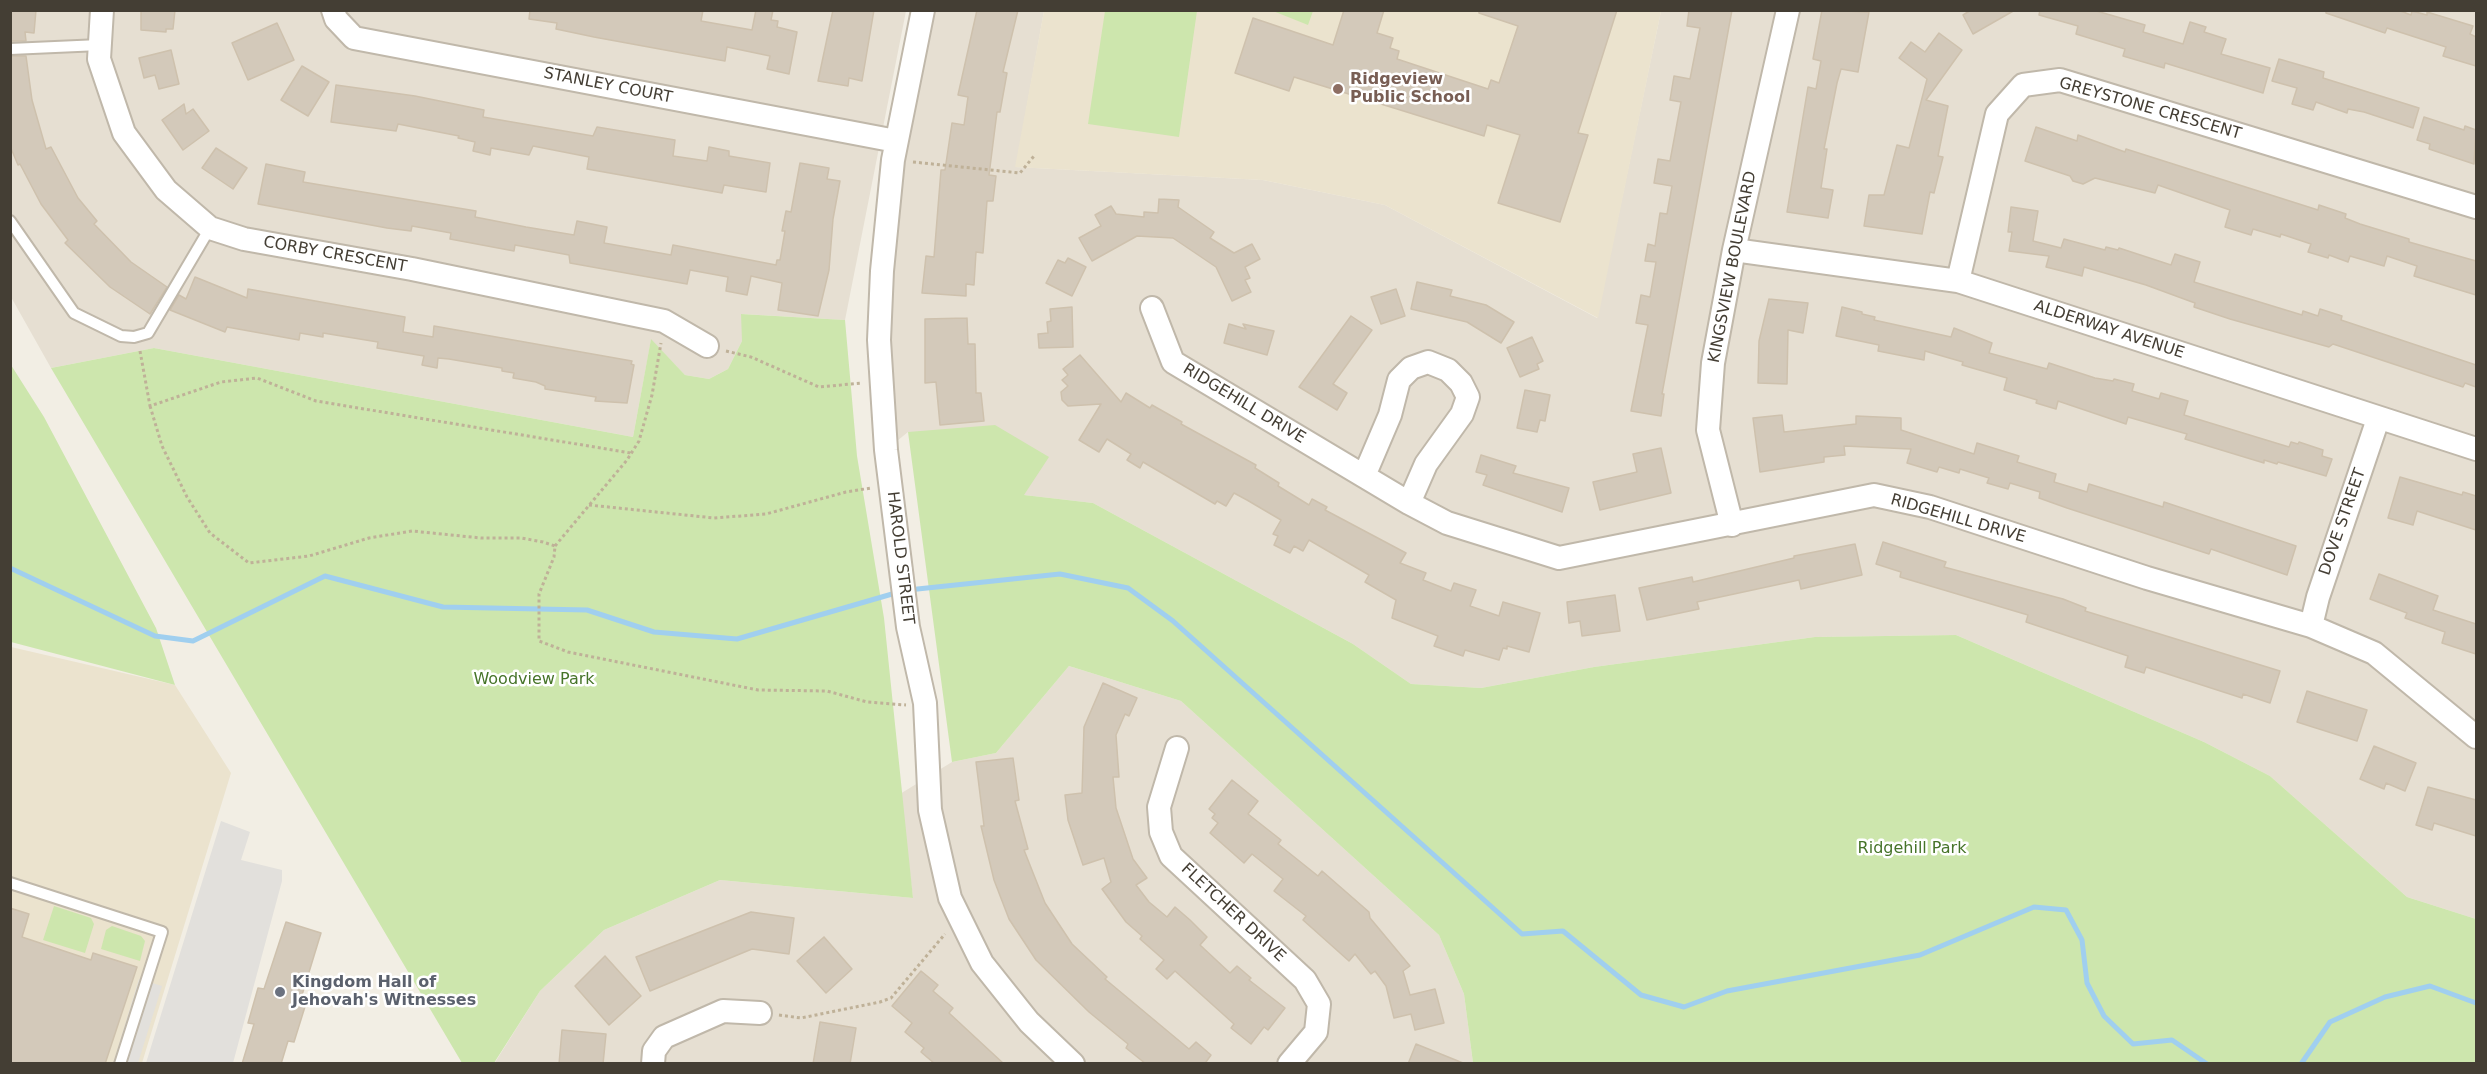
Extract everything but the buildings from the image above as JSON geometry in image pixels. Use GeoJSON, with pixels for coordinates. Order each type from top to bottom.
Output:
{"type":"FeatureCollection","features":[{"type":"Feature","properties":{"kind":"street","name":"CORBY CRESCENT"},"geometry":{"type":"LineString","coordinates":[[102,10],[99,59],[124,133],[166,190],[210,228],[243,239],[412,268],[664,321],[707,346]]}},
{"type":"Feature","properties":{"kind":"street","name":"STANLEY COURT"},"geometry":{"type":"LineString","coordinates":[[333,10],[336,19],[354,38],[895,150]]}},
{"type":"Feature","properties":{"kind":"street","name":"HAROLD STREET"},"geometry":{"type":"LineString","coordinates":[[923,10],[895,150],[882,271],[879,340],[901,572],[908,627],[925,703],[930,810],[950,898],[982,963],[1029,1022],[1073,1064]]}},
{"type":"Feature","properties":{"kind":"street","name":"KINGSVIEW BOULEVARD"},"geometry":{"type":"LineString","coordinates":[[1732,525],[1708,430],[1713,363],[1734,250],[1788,10]]}},
{"type":"Feature","properties":{"kind":"street","name":"GREYSTONE CRESCENT"},"geometry":{"type":"LineString","coordinates":[[1959,281],[1997,114],[2023,85],[2060,80],[2476,207]]}},
{"type":"Feature","properties":{"kind":"street","name":"ALDERWAY AVENUE"},"geometry":{"type":"LineString","coordinates":[[1734,250],[1959,281],[2476,449]]}},
{"type":"Feature","properties":{"kind":"street","name":"RIDGEHILL DRIVE"},"geometry":{"type":"LineString","coordinates":[[1152,308],[1173,362],[1409,503],[1447,523],[1558,558],[1874,495],[1930,507],[2147,578],[2311,626],[2374,653],[2476,737]]}},
{"type":"Feature","properties":{"kind":"street"},"geometry":{"type":"LineString","coordinates":[[1364,476],[1390,415],[1399,380],[1410,368],[1428,362],[1448,370],[1461,382],[1468,397],[1462,414],[1426,464],[1409,503]]}},
{"type":"Feature","properties":{"kind":"street","name":"DOVE STREET"},"geometry":{"type":"LineString","coordinates":[[2311,626],[2318,597],[2379,419]]}},
{"type":"Feature","properties":{"kind":"street","name":"FLETCHER DRIVE"},"geometry":{"type":"LineString","coordinates":[[1177,748],[1159,807],[1161,832],[1171,856],[1305,980],[1319,1004],[1316,1032],[1289,1064]]}},
{"type":"Feature","properties":{"kind":"street"},"geometry":{"type":"LineString","coordinates":[[653,1064],[654,1051],[664,1036],[723,1011],[760,1013]]}},
{"type":"Feature","properties":{"kind":"lane"},"geometry":{"type":"LineString","coordinates":[[10,49],[100,45]]}},
{"type":"Feature","properties":{"kind":"lane"},"geometry":{"type":"LineString","coordinates":[[10,221],[74,313],[121,336],[134,337],[148,333],[210,228]]}},
{"type":"Feature","properties":{"kind":"lane"},"geometry":{"type":"LineString","coordinates":[[10,883],[162,932],[120,1064]]}},
{"type":"Feature","properties":{"kind":"path"},"geometry":{"type":"LineString","coordinates":[[895,150],[1020,173],[1034,156]]}},
{"type":"Feature","properties":{"kind":"path"},"geometry":{"type":"LineString","coordinates":[[664,321],[652,395],[639,441],[555,546],[554,557],[539,594],[537,626],[539,641],[568,652],[758,690],[827,691],[867,702],[893,706],[925,703]]}},
{"type":"Feature","properties":{"kind":"path"},"geometry":{"type":"LineString","coordinates":[[148,333],[139,352],[150,406],[162,446],[187,497],[210,533],[249,563],[309,556],[369,538],[412,531],[481,538],[520,538],[555,546]]}},
{"type":"Feature","properties":{"kind":"path"},"geometry":{"type":"LineString","coordinates":[[707,346],[751,357],[819,387],[881,380]]}},
{"type":"Feature","properties":{"kind":"path"},"geometry":{"type":"LineString","coordinates":[[150,406],[221,382],[257,378],[316,402],[631,453]]}},
{"type":"Feature","properties":{"kind":"path"},"geometry":{"type":"LineString","coordinates":[[589,505],[714,518],[766,514],[846,492],[891,484]]}},
{"type":"Feature","properties":{"kind":"path"},"geometry":{"type":"LineString","coordinates":[[760,1013],[801,1018],[891,998],[938,941],[960,921]]}},
{"type":"Feature","properties":{"kind":"shaded area"},"geometry":{"type":"Polygon","coordinates":[[[10,11],[906,11],[845,320],[742,314],[742,341],[728,369],[709,379],[685,375],[651,340],[633,437],[154,348],[51,368],[11,297],[10,11]]]}},
{"type":"Feature","properties":{"kind":"shaded area"},"geometry":{"type":"Polygon","coordinates":[[[923,11],[1044,11],[1016,167],[1263,180],[1385,205],[1597,318],[1661,11],[2476,11],[2476,919],[2407,897],[2270,776],[2204,742],[1956,635],[1815,637],[1594,667],[1481,688],[1411,684],[1353,644],[1093,503],[1024,495],[908,432],[886,450],[893,160],[923,11]]]}},
{"type":"Feature","properties":{"kind":"shaded area","name":"Ridgeview Public School"},"geometry":{"type":"Polygon","coordinates":[[[1044,11],[1661,11],[1598,318],[1385,205],[1263,180],[1015,167],[1044,11]]]}},
{"type":"Feature","properties":{"kind":"shaded area"},"geometry":{"type":"Polygon","coordinates":[[[11,647],[175,685],[231,773],[142,1063],[11,1064],[11,647]]]}},
{"type":"Feature","properties":{"kind":"shaded area"},"geometry":{"type":"Polygon","coordinates":[[[1069,666],[1181,701],[1439,935],[1464,994],[1473,1063],[494,1064],[540,991],[604,930],[720,880],[913,898],[900,794],[952,762],[996,753],[1069,666]]]}},
{"type":"Feature","properties":{"kind":"shaded area"},"geometry":{"type":"Polygon","coordinates":[[[221,821],[250,832],[241,860],[282,870],[282,881],[233,1063],[146,1063],[221,821]]]}},
{"type":"Feature","properties":{"kind":"shaded area"},"geometry":{"type":"Polygon","coordinates":[[[139,979],[162,986],[138,1063],[113,1064],[139,979]]]}},
{"type":"Feature","properties":{"kind":"green space"},"geometry":{"type":"Polygon","coordinates":[[[1313,10],[1308,25],[1273,11],[1313,10]]]}},
{"type":"Feature","properties":{"kind":"green space"},"geometry":{"type":"Polygon","coordinates":[[[1105,11],[1197,11],[1179,137],[1088,124],[1105,11]]]}},
{"type":"Feature","properties":{"kind":"green space","name":"Woodview Park"},"geometry":{"type":"Polygon","coordinates":[[[741,314],[845,320],[857,456],[884,618],[913,898],[720,880],[604,930],[540,991],[494,1063],[462,1063],[51,368],[154,348],[633,437],[651,339],[685,375],[709,379],[728,369],[742,341],[741,314]]]}},
{"type":"Feature","properties":{"kind":"green space"},"geometry":{"type":"Polygon","coordinates":[[[11,365],[44,417],[156,628],[175,685],[11,642],[11,365]]]}},
{"type":"Feature","properties":{"kind":"green space","name":"Ridgehill Park"},"geometry":{"type":"Polygon","coordinates":[[[995,425],[1049,457],[1024,495],[1093,503],[1353,644],[1411,684],[1481,688],[1594,667],[1815,637],[1956,635],[2204,742],[2270,776],[2407,897],[2476,919],[2476,1063],[1473,1063],[1464,994],[1439,935],[1181,701],[1069,666],[996,753],[952,762],[908,432],[995,425]]]}},
{"type":"Feature","properties":{"kind":"green space"},"geometry":{"type":"Polygon","coordinates":[[[54,906],[91,918],[94,924],[85,953],[43,940],[54,906]]]}},
{"type":"Feature","properties":{"kind":"green space"},"geometry":{"type":"Polygon","coordinates":[[[112,926],[141,936],[145,941],[140,961],[101,949],[106,930],[112,926]]]}},
{"type":"Feature","properties":{"kind":"waterway"},"geometry":{"type":"LineString","coordinates":[[10,568],[155,636],[193,641],[325,576],[443,607],[587,610],[654,632],[737,639],[899,592]]}},
{"type":"Feature","properties":{"kind":"waterway"},"geometry":{"type":"LineString","coordinates":[[908,590],[1060,574],[1128,588],[1173,621],[1522,934],[1563,931],[1641,995],[1684,1007],[1727,991],[1920,955],[2034,907],[2066,910],[2082,940],[2087,983],[2104,1016],[2133,1044],[2172,1040],[2207,1064]]}},
{"type":"Feature","properties":{"kind":"waterway"},"geometry":{"type":"LineString","coordinates":[[2301,1064],[2330,1022],[2385,997],[2430,986],[2476,1003]]}},
{"type":"Feature","properties":{"kind":"place","name":"Ridgeview Public School"},"geometry":{"type":"Point","coordinates":[1338,89]}},
{"type":"Feature","properties":{"kind":"place","name":"Kingdom Hall of Jehovah's Witnesses"},"geometry":{"type":"Point","coordinates":[280,992]}}]}
